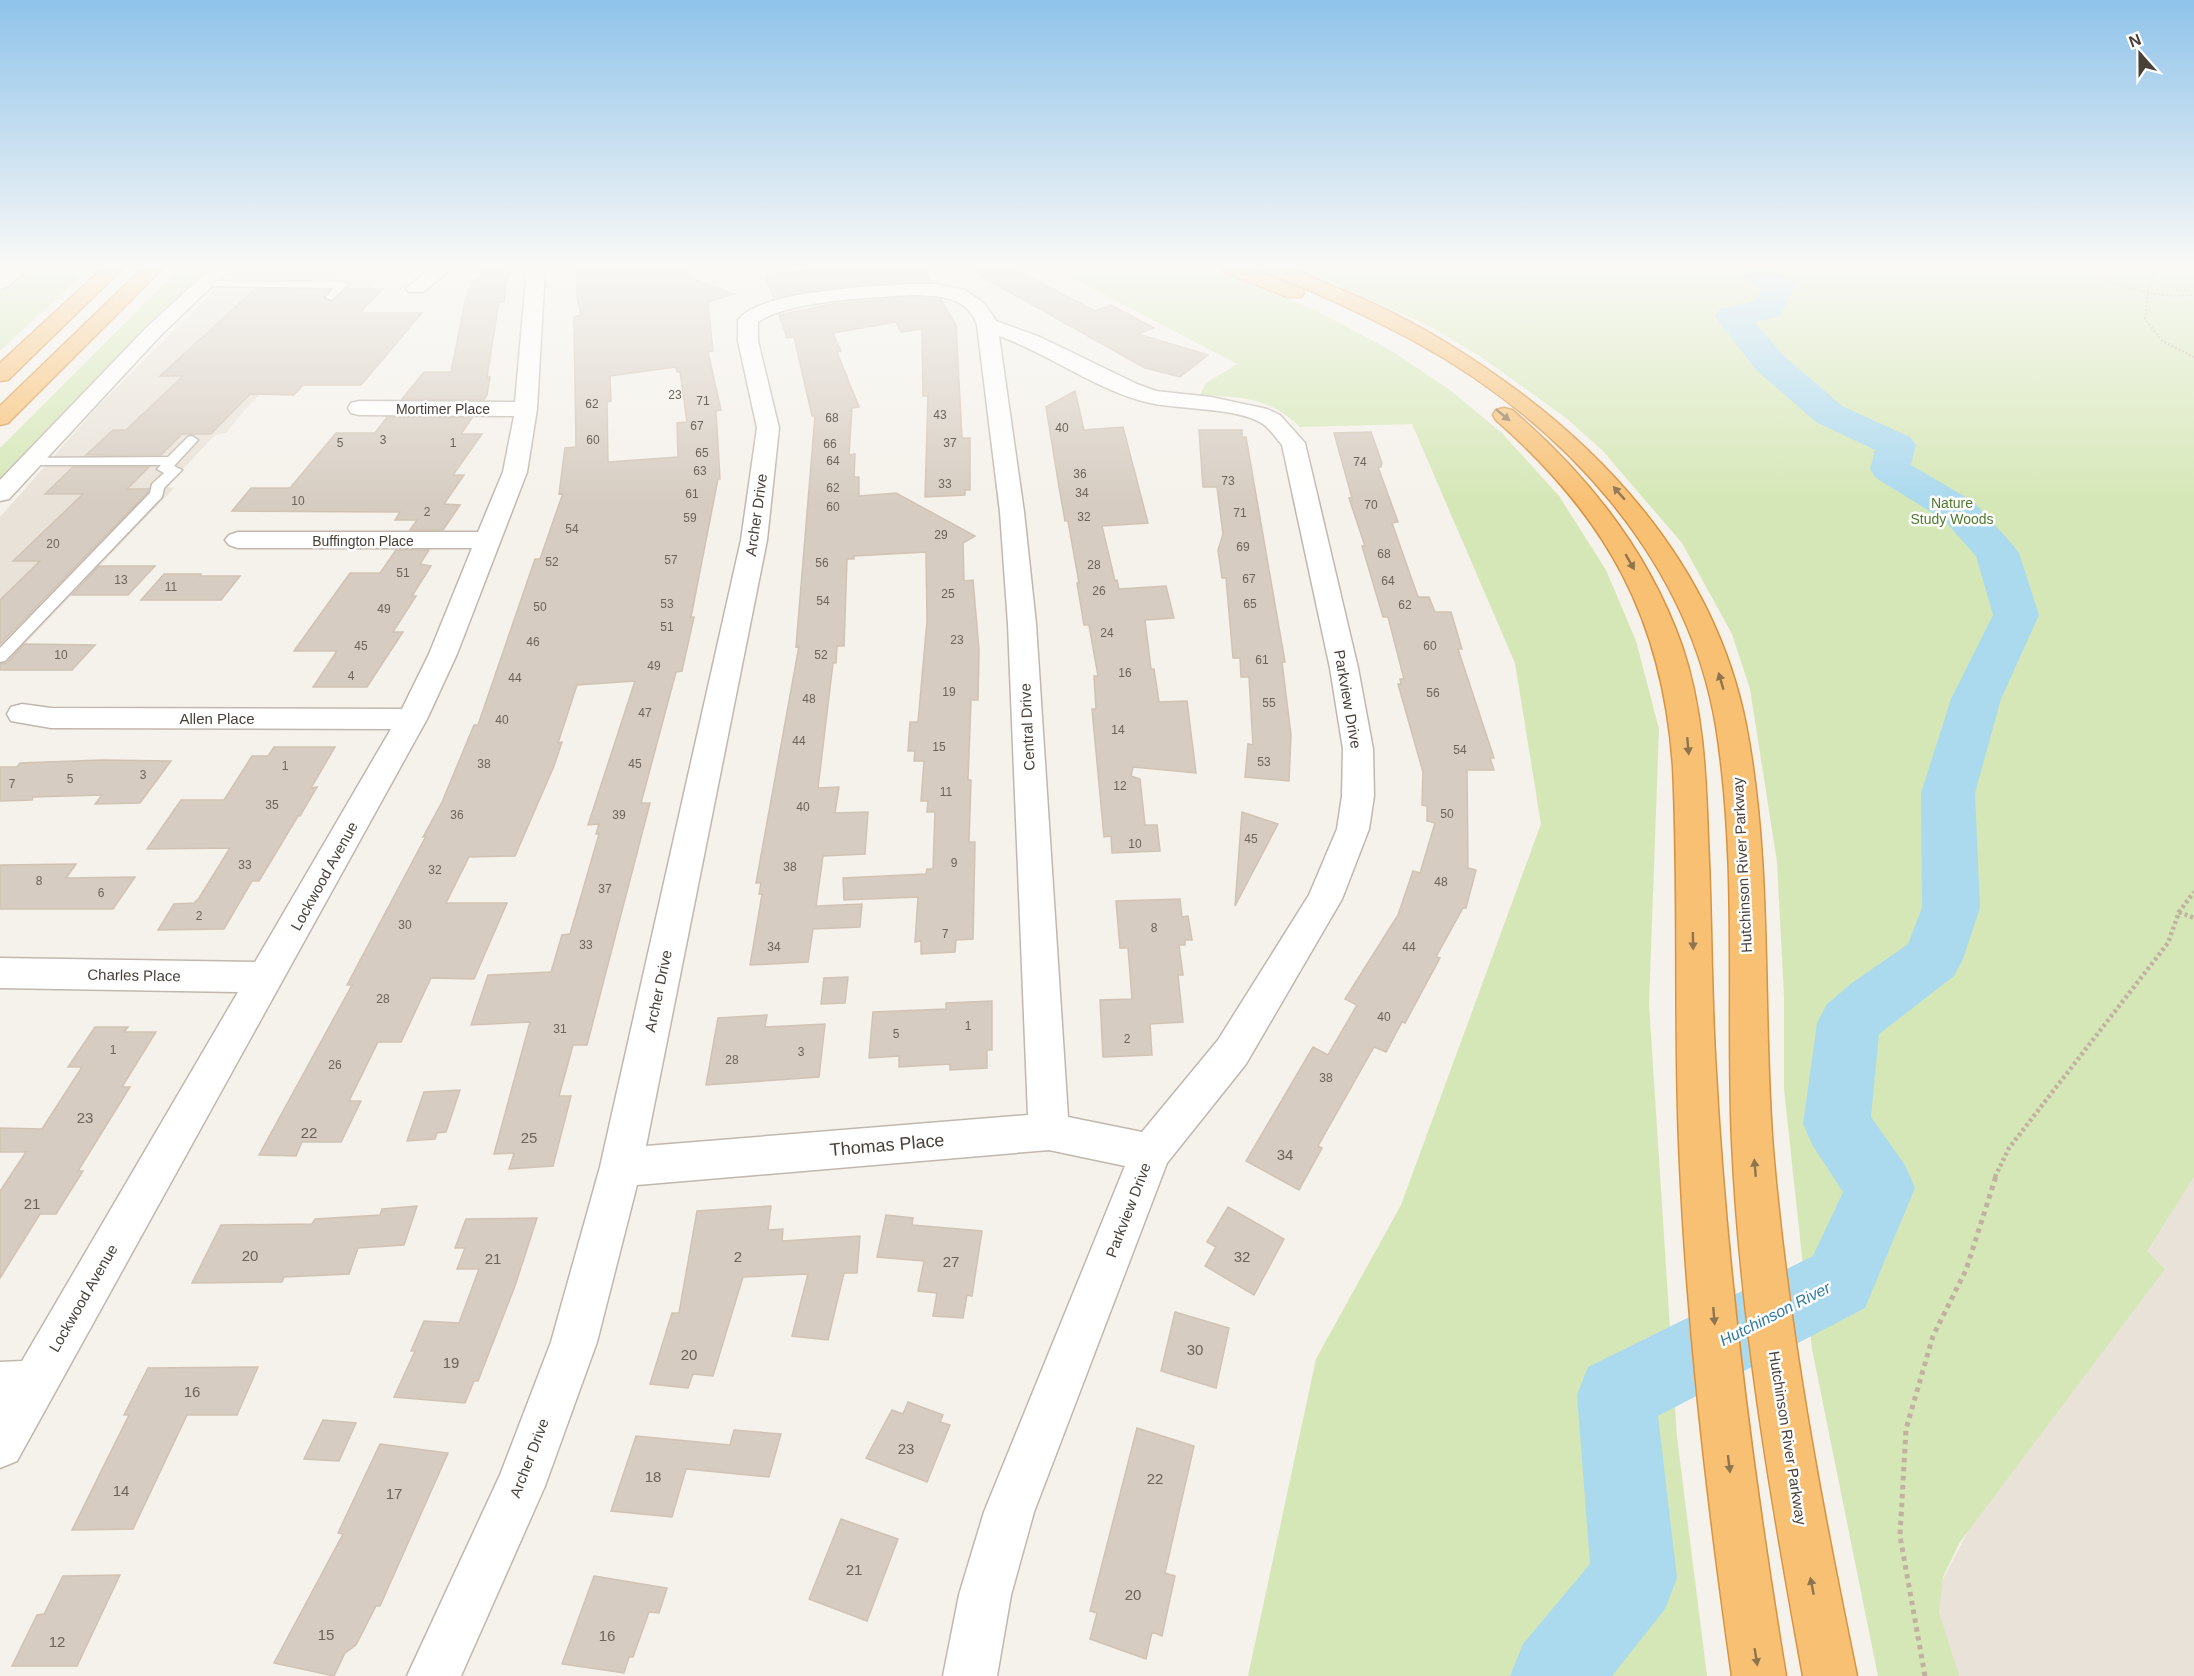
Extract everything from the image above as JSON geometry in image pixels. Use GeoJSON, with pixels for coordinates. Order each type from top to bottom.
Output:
{"type":"FeatureCollection","features":[{"type":"Feature","properties":{"kind":"highway"},"geometry":{"type":"LineString","coordinates":[[0,375],[31,346]]}},
{"type":"Feature","properties":{"kind":"highway"},"geometry":{"type":"LineString","coordinates":[[0,418],[74,346]]}},
{"type":"Feature","properties":{"kind":"highway"},"geometry":{"type":"LineString","coordinates":[[1399,346],[1441,370],[1499,411],[1548,455],[1584,496],[1619,544],[1643,586],[1672,659],[1686,728],[1691,799],[1696,1070],[1708,1258],[1722,1406],[1759,1676]]}},
{"type":"Feature","properties":{"kind":"highway","name":"Hutchinson River Parkway"},"geometry":{"type":"LineString","coordinates":[[1438,346],[1473,367],[1520,400],[1584,456],[1623,498],[1655,541],[1691,603],[1722,685],[1736,760],[1744,873],[1750,1084],[1760,1227],[1776,1372],[1830,1676]]}},
{"type":"Feature","properties":{"kind":"street"},"geometry":{"type":"LineString","coordinates":[[0,494],[139,346]]}},
{"type":"Feature","properties":{"kind":"street","name":"Lockwood Avenue"},"geometry":{"type":"LineString","coordinates":[[0,1444],[17,1384],[267,977],[412,719],[443,654],[515,472],[526,409],[530,346]]}},
{"type":"Feature","properties":{"kind":"street","name":"Archer Drive"},"geometry":{"type":"LineString","coordinates":[[434,1676],[520,1486],[574,1342],[621,1167],[754,540],[768,428],[765,406],[749,346]]}},
{"type":"Feature","properties":{"kind":"street","name":"Central Drive"},"geometry":{"type":"LineString","coordinates":[[990,346],[1012,513],[1022,624],[1049,1132]]}},
{"type":"Feature","properties":{"kind":"street","name":"Parkview Drive"},"geometry":{"type":"LineString","coordinates":[[970,1676],[985,1594],[1010,1512],[1151,1152],[1232,1052],[1325,899],[1353,829],[1358,796],[1358,749],[1344,668],[1293,443],[1272,420],[1259,414],[1211,404],[1153,397],[1129,389],[1043,346]]}},
{"type":"Feature","properties":{"kind":"street","name":"Mortimer Place"},"geometry":{"type":"LineString","coordinates":[[359,408],[526,409]]}},
{"type":"Feature","properties":{"kind":"street","name":"Buffington Place"},"geometry":{"type":"LineString","coordinates":[[238,540],[488,540]]}},
{"type":"Feature","properties":{"kind":"street","name":"Allen Place"},"geometry":{"type":"LineString","coordinates":[[22,714],[51,718],[412,719]]}},
{"type":"Feature","properties":{"kind":"street","name":"Charles Place"},"geometry":{"type":"LineString","coordinates":[[0,974],[267,977]]}},
{"type":"Feature","properties":{"kind":"street","name":"Thomas Place"},"geometry":{"type":"LineString","coordinates":[[621,1167],[1049,1132],[1151,1152]]}},
{"type":"Feature","properties":{"kind":"lane"},"geometry":{"type":"LineString","coordinates":[[0,657],[157,494],[157,487],[175,470],[164,469],[192,440]]}},
{"type":"Feature","properties":{"kind":"lane"},"geometry":{"type":"LineString","coordinates":[[29,461],[171,462]]}},
{"type":"Feature","properties":{"kind":"path"},"geometry":{"type":"LineString","coordinates":[[2172,346],[2194,357]]}},
{"type":"Feature","properties":{"kind":"path"},"geometry":{"type":"LineString","coordinates":[[1925,1676],[1900,1536],[1906,1429],[1933,1336],[1966,1270],[1992,1184],[2009,1148],[2168,943],[2179,912],[2194,892]]}},
{"type":"Feature","properties":{"kind":"path"},"geometry":{"type":"LineString","coordinates":[[2179,912],[2194,918]]}},
{"type":"Feature","properties":{"kind":"shaded area"},"geometry":{"type":"Polygon","coordinates":[[[158,346],[312,346],[249,405],[226,433],[215,435],[166,487],[174,488],[0,670],[0,517],[99,405],[158,346]]]}},
{"type":"Feature","properties":{"kind":"shaded area"},"geometry":{"type":"Polygon","coordinates":[[[2194,1066],[2194,1676],[1945,1676],[1926,1612],[2095,1287],[2194,1066]]]}},
{"type":"Feature","properties":{"kind":"green space"},"geometry":{"type":"Polygon","coordinates":[[[102,346],[128,346],[0,479],[0,448],[102,346]]]}},
{"type":"Feature","properties":{"kind":"green space"},"geometry":{"type":"Polygon","coordinates":[[[1203,346],[1383,346],[1450,390],[1503,434],[1559,496],[1606,570],[1636,641],[1659,729],[1649,1004],[1677,1437],[1707,1676],[1248,1676],[1316,1359],[1401,1205],[1541,824],[1515,663],[1412,424],[1300,427],[1277,410],[1254,400],[1200,395],[1205,384],[1237,364],[1203,346]]]}},
{"type":"Feature","properties":{"kind":"green space","name":"Nature Study Woods"},"geometry":{"type":"Polygon","coordinates":[[[1463,346],[2194,346],[2194,1177],[2147,1251],[2165,1269],[1960,1542],[1943,1577],[1939,1612],[1959,1676],[1878,1676],[1812,1349],[1784,1089],[1784,996],[1777,862],[1750,689],[1732,634],[1682,543],[1602,450],[1566,418],[1463,346]]]}},
{"type":"Feature","properties":{"kind":"building"},"geometry":{"type":"Polygon","coordinates":[[[193,346],[394,346],[361,385],[303,385],[294,395],[250,394],[211,434],[182,434],[161,455],[86,455],[113,430],[126,430],[183,376],[160,376],[193,346]]]}},
{"type":"Feature","properties":{"kind":"building"},"geometry":{"type":"Polygon","coordinates":[[[456,346],[492,346],[487,377],[490,377],[484,400],[402,399],[424,372],[451,372],[456,346]]]}},
{"type":"Feature","properties":{"kind":"building"},"geometry":{"type":"Polygon","coordinates":[[[574,346],[713,346],[713,351],[708,352],[721,410],[716,411],[720,479],[718,479],[691,617],[694,617],[682,671],[676,672],[641,803],[650,803],[587,1045],[573,1045],[559,1096],[571,1096],[553,1166],[509,1169],[514,1153],[494,1154],[530,1022],[471,1025],[488,975],[551,972],[562,935],[570,934],[599,834],[596,834],[599,824],[588,825],[635,681],[577,685],[558,743],[562,742],[554,766],[515,856],[469,857],[446,903],[507,903],[474,979],[431,978],[401,1042],[378,1042],[349,1101],[361,1101],[341,1142],[302,1142],[296,1156],[259,1155],[352,985],[347,985],[426,836],[423,837],[442,802],[474,725],[478,725],[535,559],[540,559],[563,493],[559,494],[565,448],[576,447],[574,346]],[[676,367],[610,376],[611,401],[607,402],[608,462],[678,457],[677,423],[687,422],[680,372],[677,372],[676,367]]]}},
{"type":"Feature","properties":{"kind":"building"},"geometry":{"type":"Polygon","coordinates":[[[796,346],[839,346],[841,351],[837,352],[859,407],[852,408],[849,455],[855,454],[854,477],[859,477],[859,496],[896,493],[975,536],[963,543],[964,581],[973,580],[979,650],[978,700],[971,700],[968,780],[971,780],[969,842],[975,842],[973,939],[956,940],[955,952],[921,954],[921,941],[915,942],[918,897],[844,900],[843,878],[926,874],[927,869],[933,869],[935,812],[927,812],[928,801],[921,801],[924,761],[914,761],[915,751],[908,751],[910,722],[918,722],[927,621],[926,552],[854,556],[854,559],[847,559],[844,646],[837,646],[836,663],[833,663],[818,788],[839,787],[835,813],[868,812],[865,854],[823,856],[816,906],[862,904],[860,927],[813,929],[808,962],[750,965],[762,894],[759,894],[761,883],[756,883],[799,646],[796,647],[815,416],[812,416],[796,346]]]}},
{"type":"Feature","properties":{"kind":"building"},"geometry":{"type":"Polygon","coordinates":[[[922,346],[957,346],[962,438],[970,438],[970,490],[965,490],[965,495],[925,497],[928,396],[923,396],[922,346]]]}},
{"type":"Feature","properties":{"kind":"building"},"geometry":{"type":"Polygon","coordinates":[[[1106,346],[1179,346],[1208,355],[1180,377],[1145,368],[1106,346]]]}},
{"type":"Feature","properties":{"kind":"building"},"geometry":{"type":"Polygon","coordinates":[[[1075,391],[1084,430],[1123,427],[1148,523],[1102,526],[1115,581],[1117,580],[1119,589],[1166,586],[1174,618],[1145,620],[1151,669],[1154,669],[1159,702],[1187,701],[1196,773],[1133,767],[1131,776],[1140,779],[1145,825],[1157,825],[1160,851],[1112,853],[1111,836],[1104,837],[1092,709],[1096,709],[1094,676],[1098,676],[1089,625],[1084,625],[1077,583],[1079,583],[1068,521],[1065,521],[1046,407],[1075,391]]]}},
{"type":"Feature","properties":{"kind":"building"},"geometry":{"type":"Polygon","coordinates":[[[387,417],[472,418],[461,434],[482,434],[453,475],[464,475],[444,504],[460,505],[443,530],[410,530],[417,520],[395,520],[400,512],[232,511],[251,488],[290,488],[336,433],[375,433],[387,417]]]}},
{"type":"Feature","properties":{"kind":"building"},"geometry":{"type":"Polygon","coordinates":[[[1199,430],[1242,430],[1242,437],[1246,437],[1285,662],[1282,662],[1291,735],[1289,781],[1245,777],[1248,744],[1253,745],[1249,677],[1241,677],[1240,658],[1233,658],[1226,578],[1222,578],[1218,550],[1223,534],[1217,487],[1203,487],[1199,430]]]}},
{"type":"Feature","properties":{"kind":"building"},"geometry":{"type":"Polygon","coordinates":[[[1371,432],[1382,463],[1381,467],[1378,467],[1398,522],[1392,523],[1418,597],[1429,597],[1435,612],[1451,612],[1462,649],[1458,649],[1494,758],[1490,758],[1494,770],[1467,770],[1468,868],[1476,870],[1466,908],[1463,908],[1436,957],[1440,958],[1405,1023],[1402,1022],[1386,1052],[1374,1047],[1318,1146],[1322,1148],[1299,1190],[1246,1161],[1313,1047],[1328,1055],[1357,1005],[1345,999],[1398,915],[1413,871],[1420,873],[1435,823],[1427,821],[1427,806],[1422,805],[1423,772],[1398,684],[1401,684],[1400,679],[1404,679],[1388,617],[1383,617],[1362,546],[1365,546],[1349,498],[1352,498],[1334,433],[1371,432]]]}},
{"type":"Feature","properties":{"kind":"building"},"geometry":{"type":"Polygon","coordinates":[[[73,467],[149,467],[127,489],[149,489],[0,644],[0,600],[40,561],[13,561],[83,494],[45,494],[73,467]]]}},
{"type":"Feature","properties":{"kind":"building"},"geometry":{"type":"Polygon","coordinates":[[[396,550],[429,550],[420,564],[431,566],[412,596],[416,596],[393,632],[403,632],[367,687],[313,687],[337,651],[294,651],[350,573],[380,573],[396,550]]]}},
{"type":"Feature","properties":{"kind":"building"},"geometry":{"type":"Polygon","coordinates":[[[99,566],[155,566],[128,595],[72,595],[99,566]]]}},
{"type":"Feature","properties":{"kind":"building"},"geometry":{"type":"Polygon","coordinates":[[[164,574],[240,576],[221,600],[141,600],[164,574]]]}},
{"type":"Feature","properties":{"kind":"building"},"geometry":{"type":"Polygon","coordinates":[[[24,644],[95,645],[72,670],[0,670],[0,664],[7,663],[24,644]]]}},
{"type":"Feature","properties":{"kind":"building"},"geometry":{"type":"Polygon","coordinates":[[[274,747],[335,747],[311,788],[317,787],[300,816],[259,881],[252,881],[224,929],[158,930],[174,904],[194,903],[199,898],[230,848],[147,849],[181,800],[224,800],[252,756],[268,756],[274,747]]]}},
{"type":"Feature","properties":{"kind":"building"},"geometry":{"type":"Polygon","coordinates":[[[101,760],[171,761],[140,803],[95,804],[102,795],[33,797],[32,800],[0,801],[0,767],[17,767],[20,763],[101,760]]]}},
{"type":"Feature","properties":{"kind":"building"},"geometry":{"type":"Polygon","coordinates":[[[1242,812],[1278,824],[1235,906],[1242,812]]]}},
{"type":"Feature","properties":{"kind":"building"},"geometry":{"type":"Polygon","coordinates":[[[76,864],[66,878],[135,877],[113,909],[0,909],[0,865],[76,864]]]}},
{"type":"Feature","properties":{"kind":"building"},"geometry":{"type":"Polygon","coordinates":[[[1180,899],[1182,917],[1188,916],[1192,940],[1185,940],[1185,945],[1179,945],[1183,975],[1178,975],[1183,1022],[1150,1024],[1152,1055],[1103,1057],[1100,1000],[1132,999],[1128,948],[1120,948],[1116,901],[1180,899]]]}},
{"type":"Feature","properties":{"kind":"building"},"geometry":{"type":"Polygon","coordinates":[[[848,977],[845,1003],[821,1004],[824,978],[848,977]]]}},
{"type":"Feature","properties":{"kind":"building"},"geometry":{"type":"Polygon","coordinates":[[[992,1001],[992,1050],[987,1050],[987,1068],[950,1070],[950,1064],[899,1067],[899,1056],[869,1058],[873,1012],[946,1009],[946,1003],[992,1001]]]}},
{"type":"Feature","properties":{"kind":"building"},"geometry":{"type":"Polygon","coordinates":[[[767,1015],[765,1027],[825,1024],[819,1077],[706,1085],[718,1018],[767,1015]]]}},
{"type":"Feature","properties":{"kind":"building"},"geometry":{"type":"Polygon","coordinates":[[[95,1027],[128,1027],[124,1032],[156,1032],[122,1087],[130,1087],[78,1171],[83,1171],[56,1214],[40,1214],[0,1278],[0,1191],[26,1152],[0,1152],[0,1128],[42,1129],[82,1067],[68,1067],[95,1027]]]}},
{"type":"Feature","properties":{"kind":"building"},"geometry":{"type":"Polygon","coordinates":[[[460,1090],[446,1132],[437,1133],[435,1139],[407,1141],[424,1092],[460,1090]]]}},
{"type":"Feature","properties":{"kind":"building"},"geometry":{"type":"Polygon","coordinates":[[[417,1206],[404,1245],[358,1248],[349,1274],[284,1277],[282,1282],[192,1283],[221,1225],[312,1224],[315,1219],[380,1215],[382,1209],[417,1206]]]}},
{"type":"Feature","properties":{"kind":"building"},"geometry":{"type":"Polygon","coordinates":[[[771,1206],[768,1230],[783,1229],[782,1241],[860,1236],[857,1273],[844,1273],[828,1340],[792,1336],[808,1274],[743,1277],[713,1376],[693,1374],[688,1388],[650,1384],[672,1313],[679,1313],[697,1211],[771,1206]]]}},
{"type":"Feature","properties":{"kind":"building"},"geometry":{"type":"Polygon","coordinates":[[[1228,1207],[1284,1239],[1254,1295],[1205,1266],[1216,1247],[1207,1242],[1228,1207]]]}},
{"type":"Feature","properties":{"kind":"building"},"geometry":{"type":"Polygon","coordinates":[[[886,1215],[913,1218],[912,1225],[982,1231],[972,1296],[967,1295],[963,1318],[933,1316],[937,1293],[918,1291],[924,1261],[877,1257],[886,1215]]]}},
{"type":"Feature","properties":{"kind":"building"},"geometry":{"type":"Polygon","coordinates":[[[537,1218],[515,1286],[478,1381],[474,1381],[465,1403],[394,1397],[415,1351],[411,1351],[424,1321],[459,1323],[479,1269],[457,1269],[465,1248],[455,1248],[466,1219],[537,1218]]]}},
{"type":"Feature","properties":{"kind":"building"},"geometry":{"type":"Polygon","coordinates":[[[1175,1312],[1229,1328],[1216,1388],[1161,1371],[1175,1312]]]}},
{"type":"Feature","properties":{"kind":"building"},"geometry":{"type":"Polygon","coordinates":[[[258,1367],[237,1415],[187,1415],[133,1529],[72,1530],[129,1415],[124,1415],[148,1368],[258,1367]]]}},
{"type":"Feature","properties":{"kind":"building"},"geometry":{"type":"Polygon","coordinates":[[[908,1402],[943,1415],[940,1422],[950,1425],[927,1482],[866,1458],[892,1410],[903,1414],[908,1402]]]}},
{"type":"Feature","properties":{"kind":"building"},"geometry":{"type":"Polygon","coordinates":[[[323,1420],[356,1423],[339,1461],[304,1459],[323,1420]]]}},
{"type":"Feature","properties":{"kind":"building"},"geometry":{"type":"Polygon","coordinates":[[[1137,1428],[1194,1446],[1165,1573],[1175,1576],[1162,1636],[1152,1632],[1146,1659],[1090,1639],[1097,1613],[1090,1611],[1137,1428]]]}},
{"type":"Feature","properties":{"kind":"building"},"geometry":{"type":"Polygon","coordinates":[[[734,1430],[781,1434],[769,1477],[686,1469],[672,1517],[611,1511],[636,1436],[730,1445],[734,1430]]]}},
{"type":"Feature","properties":{"kind":"building"},"geometry":{"type":"Polygon","coordinates":[[[380,1444],[448,1453],[380,1606],[376,1606],[356,1645],[345,1653],[334,1676],[274,1663],[343,1534],[338,1533],[380,1444]]]}},
{"type":"Feature","properties":{"kind":"building"},"geometry":{"type":"Polygon","coordinates":[[[841,1519],[898,1539],[867,1621],[809,1599],[841,1519]]]}},
{"type":"Feature","properties":{"kind":"building"},"geometry":{"type":"Polygon","coordinates":[[[120,1575],[77,1666],[12,1666],[37,1615],[44,1614],[63,1576],[120,1575]]]}},
{"type":"Feature","properties":{"kind":"building"},"geometry":{"type":"Polygon","coordinates":[[[594,1576],[667,1588],[659,1613],[649,1612],[633,1657],[629,1657],[624,1673],[562,1664],[594,1576]]]}},
{"type":"Feature","properties":{"kind":"waterway","name":"Hutchinson River"},"geometry":{"type":"LineString","coordinates":[[1555,1676],[1634,1578],[1616,1395],[1839,1282],[1880,1188],[1837,1124],[1849,1023],[1874,1001],[1933,959],[1951,908],[1948,793],[1976,699],[2016,615],[1997,553],[1959,511],[1890,469],[1896,445],[1829,414],[1769,362],[1756,346]]}}]}
